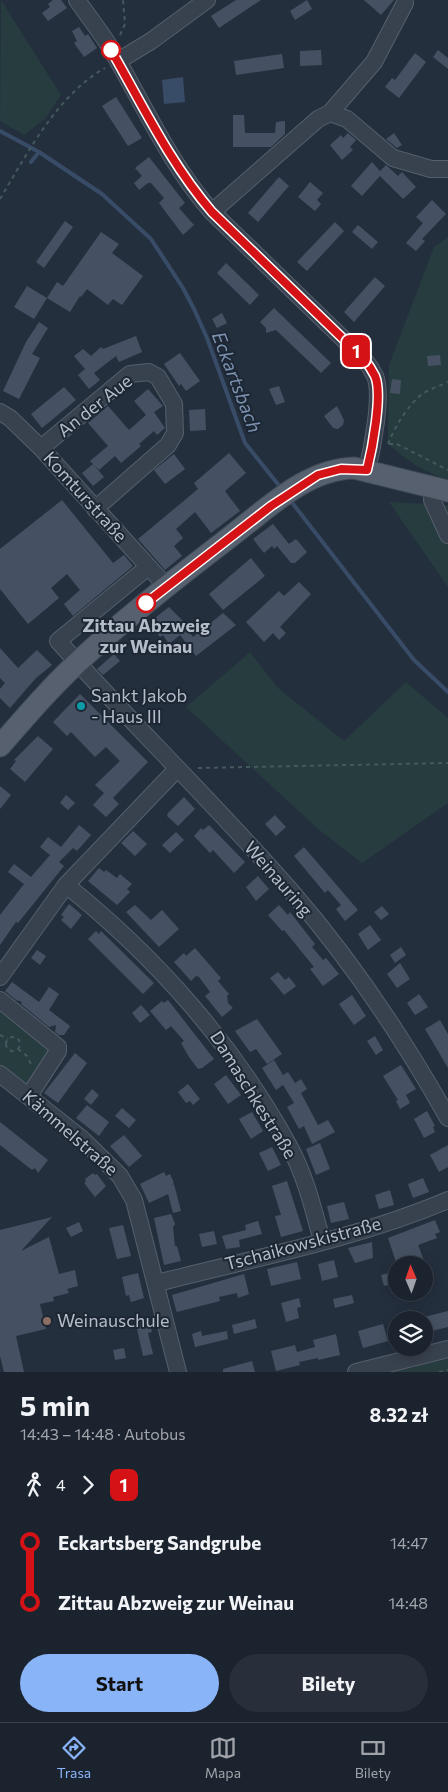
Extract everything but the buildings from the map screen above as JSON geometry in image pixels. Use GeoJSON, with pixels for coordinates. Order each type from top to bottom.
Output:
{"type":"FeatureCollection","features":[{"type":"Feature","properties":{"kind":"main road"},"geometry":{"type":"LineString","coordinates":[[0,746],[77,663],[166,586],[271,506],[302,485],[329,471],[347,468],[367,470],[441,489]]}},
{"type":"Feature","properties":{"kind":"street"},"geometry":{"type":"LineString","coordinates":[[78,0],[118,61],[159,137],[193,190],[212,212],[364,359],[375,377],[378,393],[372,449],[367,470]]}},
{"type":"Feature","properties":{"kind":"street"},"geometry":{"type":"LineString","coordinates":[[118,61],[151,41],[208,0]]}},
{"type":"Feature","properties":{"kind":"street"},"geometry":{"type":"LineString","coordinates":[[212,212],[311,125],[324,115],[330,113],[374,62],[405,3]]}},
{"type":"Feature","properties":{"kind":"street"},"geometry":{"type":"LineString","coordinates":[[330,113],[347,118],[393,158],[431,169],[448,169]]}},
{"type":"Feature","properties":{"kind":"street","name":"An der Aue"},"geometry":{"type":"LineString","coordinates":[[41,448],[130,374],[148,372],[158,377],[174,404],[175,433],[168,445],[95,509]]}},
{"type":"Feature","properties":{"kind":"street","name":"Komturstraße"},"geometry":{"type":"LineString","coordinates":[[0,412],[10,418],[41,448],[166,586]]}},
{"type":"Feature","properties":{"kind":"street"},"geometry":{"type":"LineString","coordinates":[[441,489],[432,500],[447,531]]}},
{"type":"Feature","properties":{"kind":"street","name":"Weinauring"},"geometry":{"type":"LineString","coordinates":[[148,568],[58,641],[292,891],[361,980],[392,1025],[448,1118]]}},
{"type":"Feature","properties":{"kind":"street"},"geometry":{"type":"LineString","coordinates":[[0,977],[66,886],[177,769]]}},
{"type":"Feature","properties":{"kind":"street","name":"Damaschkestraße"},"geometry":{"type":"LineString","coordinates":[[66,886],[107,917],[145,955],[208,1024],[244,1074],[289,1145],[306,1186],[322,1241]]}},
{"type":"Feature","properties":{"kind":"street"},"geometry":{"type":"LineString","coordinates":[[0,1000],[58,1047],[58,1051],[29,1096]]}},
{"type":"Feature","properties":{"kind":"street","name":"Kämmelstraße"},"geometry":{"type":"LineString","coordinates":[[0,1074],[80,1138],[120,1176],[134,1200],[157,1283],[178,1372]]}},
{"type":"Feature","properties":{"kind":"street","name":"Tschaikowskistraße"},"geometry":{"type":"LineString","coordinates":[[157,1283],[322,1241],[422,1211],[448,1200]]}},
{"type":"Feature","properties":{"kind":"street"},"geometry":{"type":"LineString","coordinates":[[356,1372],[448,1349]]}},
{"type":"Feature","properties":{"kind":"path"},"geometry":{"type":"LineString","coordinates":[[108,45],[121,34],[125,24],[123,0]]}},
{"type":"Feature","properties":{"kind":"path"},"geometry":{"type":"LineString","coordinates":[[0,199],[37,136],[76,90],[100,71],[118,61]]}},
{"type":"Feature","properties":{"kind":"path"},"geometry":{"type":"LineString","coordinates":[[448,382],[423,394],[415,401],[397,425],[388,444],[397,444],[448,470]]}},
{"type":"Feature","properties":{"kind":"path"},"geometry":{"type":"LineString","coordinates":[[177,769],[448,763]]}},
{"type":"Feature","properties":{"kind":"path"},"geometry":{"type":"LineString","coordinates":[[0,1035],[8,1039],[14,1037],[18,1039],[20,1045],[18,1049]]}},
{"type":"Feature","properties":{"kind":"path"},"geometry":{"type":"LineString","coordinates":[[8,1039],[7,1048],[14,1051],[18,1049]]}},
{"type":"Feature","properties":{"kind":"path"},"geometry":{"type":"LineString","coordinates":[[18,1049],[27,1056],[31,1066],[42,1076]]}},
{"type":"Feature","properties":{"kind":"path"},"geometry":{"type":"LineString","coordinates":[[439,1372],[448,1370]]}},
{"type":"Feature","properties":{"kind":"green space"},"geometry":{"type":"Polygon","coordinates":[[[1,0],[61,95],[45,119],[24,135],[0,121],[1,0]]]}},
{"type":"Feature","properties":{"kind":"green space"},"geometry":{"type":"Polygon","coordinates":[[[448,237],[448,479],[431,474],[401,455],[388,444],[389,365],[434,247],[448,237]]]}},
{"type":"Feature","properties":{"kind":"green space"},"geometry":{"type":"Polygon","coordinates":[[[389,502],[448,505],[448,587],[389,502]]]}},
{"type":"Feature","properties":{"kind":"green space"},"geometry":{"type":"Polygon","coordinates":[[[250,652],[278,688],[344,741],[406,682],[448,718],[448,803],[362,863],[318,829],[186,707],[250,652]]]}},
{"type":"Feature","properties":{"kind":"green space"},"geometry":{"type":"Polygon","coordinates":[[[0,1011],[51,1051],[25,1087],[0,1069],[0,1011]]]}},
{"type":"Feature","properties":{"kind":"green space"},"geometry":{"type":"Polygon","coordinates":[[[448,1353],[448,1372],[373,1372],[448,1353]]]}},
{"type":"Feature","properties":{"kind":"water"},"geometry":{"type":"Polygon","coordinates":[[[183,77],[185,102],[164,104],[162,80],[183,77]]]}},
{"type":"Feature","properties":{"kind":"waterway","name":"Eckartsbach"},"geometry":{"type":"LineString","coordinates":[[0,131],[39,152],[102,194],[151,239],[183,288],[194,309],[207,338],[245,443],[281,488]]}},
{"type":"Feature","properties":{"kind":"waterway"},"geometry":{"type":"LineString","coordinates":[[31,162],[39,152]]}},
{"type":"Feature","properties":{"kind":"waterway","name":"Eckartsbach"},"geometry":{"type":"LineString","coordinates":[[290,500],[414,660],[448,692]]}},
{"type":"Feature","properties":{"kind":"bus line","name":"1"},"geometry":{"type":"LineString","coordinates":[[111,50],[159,137],[193,190],[212,212],[364,359],[375,377],[378,393],[372,449],[367,470],[341,469],[318,475],[271,506],[146,603]]}},
{"type":"Feature","properties":{"kind":"place","name":"Zittau Abzweig zur Weinau"},"geometry":{"type":"Point","coordinates":[146,603]}},
{"type":"Feature","properties":{"kind":"place","name":"Sankt Jakob - Haus III"},"geometry":{"type":"Point","coordinates":[81,706]}},
{"type":"Feature","properties":{"kind":"place","name":"Weinauschule"},"geometry":{"type":"Point","coordinates":[47,1321]}}]}
